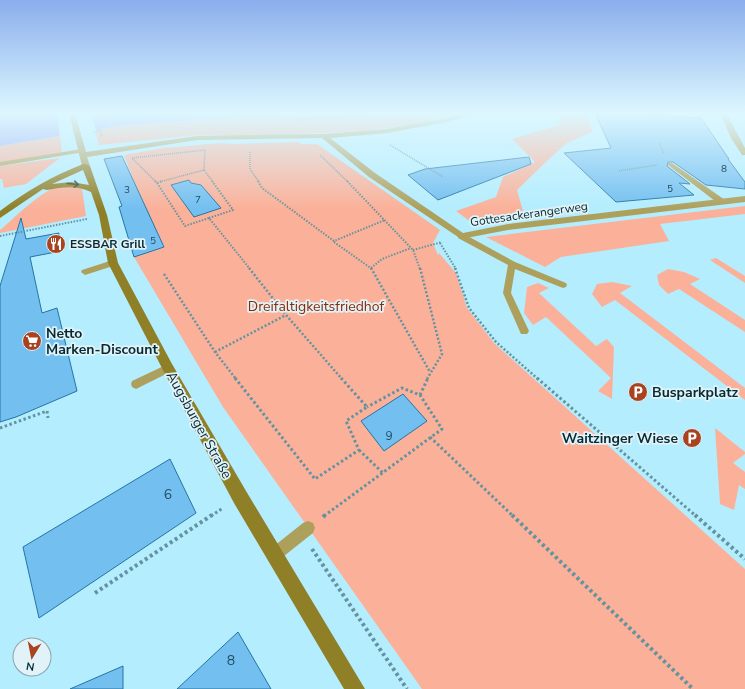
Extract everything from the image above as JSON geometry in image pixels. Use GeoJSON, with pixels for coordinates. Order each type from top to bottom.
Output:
{"type":"FeatureCollection","features":[{"type":"Feature","properties":{"kind":"street","name":"Augsburger Straße"},"geometry":{"type":"LineString","coordinates":[[81,145],[86,166],[103,215],[113,263],[168,368],[240,497],[355,689]]}},
{"type":"Feature","properties":{"kind":"street"},"geometry":{"type":"LineString","coordinates":[[82,150],[128,145]]}},
{"type":"Feature","properties":{"kind":"street","name":"Gottesackerangerweg"},"geometry":{"type":"LineString","coordinates":[[335,145],[372,175],[461,236],[508,227],[745,199]]}},
{"type":"Feature","properties":{"kind":"street"},"geometry":{"type":"LineString","coordinates":[[0,215],[36,188],[86,166]]}},
{"type":"Feature","properties":{"kind":"street"},"geometry":{"type":"LineString","coordinates":[[24,197],[66,184],[78,184],[95,192]]}},
{"type":"Feature","properties":{"kind":"lane"},"geometry":{"type":"LineString","coordinates":[[0,164],[82,150]]}},
{"type":"Feature","properties":{"kind":"lane"},"geometry":{"type":"LineString","coordinates":[[670,164],[722,202]]}},
{"type":"Feature","properties":{"kind":"lane"},"geometry":{"type":"LineString","coordinates":[[461,236],[512,264],[563,285]]}},
{"type":"Feature","properties":{"kind":"lane"},"geometry":{"type":"LineString","coordinates":[[85,272],[113,263]]}},
{"type":"Feature","properties":{"kind":"lane"},"geometry":{"type":"LineString","coordinates":[[512,264],[507,293],[524,332]]}},
{"type":"Feature","properties":{"kind":"lane"},"geometry":{"type":"LineString","coordinates":[[136,384],[168,368]]}},
{"type":"Feature","properties":{"kind":"lane"},"geometry":{"type":"LineString","coordinates":[[274,555],[305,531]]}},
{"type":"Feature","properties":{"kind":"path"},"geometry":{"type":"LineString","coordinates":[[389,145],[443,177]]}},
{"type":"Feature","properties":{"kind":"path"},"geometry":{"type":"LineString","coordinates":[[619,171],[670,164],[661,145]]}},
{"type":"Feature","properties":{"kind":"path"},"geometry":{"type":"LineString","coordinates":[[250,149],[250,169],[262,188],[371,268],[430,372]]}},
{"type":"Feature","properties":{"kind":"path"},"geometry":{"type":"LineString","coordinates":[[205,150],[204,170],[233,210],[185,226],[157,183],[132,158],[205,150]]}},
{"type":"Feature","properties":{"kind":"path"},"geometry":{"type":"LineString","coordinates":[[317,152],[354,187],[412,249],[420,269],[442,354],[430,372],[420,395]]}},
{"type":"Feature","properties":{"kind":"path"},"geometry":{"type":"LineString","coordinates":[[157,183],[204,170]]}},
{"type":"Feature","properties":{"kind":"path"},"geometry":{"type":"LineString","coordinates":[[0,236],[103,215]]}},
{"type":"Feature","properties":{"kind":"path"},"geometry":{"type":"LineString","coordinates":[[209,218],[286,315],[367,407]]}},
{"type":"Feature","properties":{"kind":"path"},"geometry":{"type":"LineString","coordinates":[[334,241],[385,220]]}},
{"type":"Feature","properties":{"kind":"path"},"geometry":{"type":"LineString","coordinates":[[371,268],[382,259],[412,249],[440,243],[458,273],[469,308],[496,342],[745,559]]}},
{"type":"Feature","properties":{"kind":"path"},"geometry":{"type":"LineString","coordinates":[[164,274],[215,352],[315,479],[359,450]]}},
{"type":"Feature","properties":{"kind":"path"},"geometry":{"type":"LineString","coordinates":[[215,352],[286,315]]}},
{"type":"Feature","properties":{"kind":"path"},"geometry":{"type":"LineString","coordinates":[[383,473],[359,450],[346,421],[367,407],[402,388],[420,395],[442,429],[430,437],[383,473],[305,531],[407,689]]}},
{"type":"Feature","properties":{"kind":"path"},"geometry":{"type":"LineString","coordinates":[[0,428],[47,411],[48,418]]}},
{"type":"Feature","properties":{"kind":"path"},"geometry":{"type":"LineString","coordinates":[[430,437],[693,689]]}},
{"type":"Feature","properties":{"kind":"path"},"geometry":{"type":"LineString","coordinates":[[95,593],[240,497]]}},
{"type":"Feature","properties":{"kind":"green space"},"geometry":{"type":"Polygon","coordinates":[[[61,145],[62,152],[0,163],[0,146],[61,145]]]}},
{"type":"Feature","properties":{"kind":"green space","name":"Dreifaltigkeitsfriedhof"},"geometry":{"type":"Polygon","coordinates":[[[197,145],[319,145],[440,230],[433,243],[438,255],[439,253],[456,273],[467,308],[494,343],[745,569],[745,689],[422,689],[223,407],[134,257],[164,246],[139,195],[124,155],[164,148],[197,145]]]}},
{"type":"Feature","properties":{"kind":"green space"},"geometry":{"type":"Polygon","coordinates":[[[518,145],[565,145],[517,190],[524,215],[475,225],[456,211],[496,197],[503,177],[535,162],[518,145]]]}},
{"type":"Feature","properties":{"kind":"green space"},"geometry":{"type":"Polygon","coordinates":[[[60,158],[26,184],[4,188],[2,179],[0,179],[0,166],[60,158]]]}},
{"type":"Feature","properties":{"kind":"green space"},"geometry":{"type":"Polygon","coordinates":[[[58,186],[78,187],[82,189],[86,216],[0,233],[0,230],[28,206],[42,195],[58,186]]]}},
{"type":"Feature","properties":{"kind":"green space"},"geometry":{"type":"Polygon","coordinates":[[[745,206],[745,214],[660,224],[669,241],[561,257],[545,267],[486,237],[745,206]]]}},
{"type":"Feature","properties":{"kind":"green space"},"geometry":{"type":"Polygon","coordinates":[[[716,258],[745,276],[745,283],[710,260],[716,258]]]}},
{"type":"Feature","properties":{"kind":"green space"},"geometry":{"type":"Polygon","coordinates":[[[668,269],[684,272],[700,279],[690,284],[745,320],[745,332],[679,289],[668,294],[659,285],[657,275],[668,269]]]}},
{"type":"Feature","properties":{"kind":"green space"},"geometry":{"type":"Polygon","coordinates":[[[612,282],[632,286],[620,293],[745,388],[745,400],[615,300],[602,307],[592,294],[597,284],[612,282]]]}},
{"type":"Feature","properties":{"kind":"green space"},"geometry":{"type":"Polygon","coordinates":[[[538,283],[549,288],[539,293],[596,346],[607,339],[614,347],[612,399],[598,391],[611,378],[546,317],[533,325],[524,313],[527,287],[538,283]]]}},
{"type":"Feature","properties":{"kind":"green space"},"geometry":{"type":"Polygon","coordinates":[[[715,428],[745,452],[745,454],[733,463],[745,472],[745,489],[739,485],[734,510],[720,504],[715,428]]]}},
{"type":"Feature","properties":{"kind":"building"},"geometry":{"type":"Polygon","coordinates":[[[610,145],[720,145],[745,182],[745,189],[706,185],[673,162],[668,162],[667,166],[690,184],[679,183],[694,195],[616,202],[564,153],[611,148],[610,145]]]}},
{"type":"Feature","properties":{"kind":"building"},"geometry":{"type":"Polygon","coordinates":[[[122,156],[164,247],[134,257],[119,207],[122,206],[104,159],[122,156]]]}},
{"type":"Feature","properties":{"kind":"building"},"geometry":{"type":"Polygon","coordinates":[[[529,157],[531,164],[438,200],[408,175],[425,169],[529,157]]]}},
{"type":"Feature","properties":{"kind":"building"},"geometry":{"type":"Polygon","coordinates":[[[189,180],[191,183],[201,185],[221,208],[194,217],[171,185],[189,180]]]}},
{"type":"Feature","properties":{"kind":"building","name":"Netto Marken-Discount"},"geometry":{"type":"Polygon","coordinates":[[[21,218],[26,239],[59,233],[56,252],[30,257],[42,313],[57,308],[77,391],[16,417],[0,422],[0,286],[21,218]]]}},
{"type":"Feature","properties":{"kind":"building"},"geometry":{"type":"Polygon","coordinates":[[[403,394],[427,421],[384,451],[361,421],[403,394]]]}},
{"type":"Feature","properties":{"kind":"building"},"geometry":{"type":"Polygon","coordinates":[[[170,459],[196,513],[39,618],[23,547],[170,459]]]}},
{"type":"Feature","properties":{"kind":"building"},"geometry":{"type":"Polygon","coordinates":[[[238,632],[271,689],[177,689],[238,632]]]}},
{"type":"Feature","properties":{"kind":"building"},"geometry":{"type":"Polygon","coordinates":[[[123,666],[123,689],[70,689],[123,666]]]}},
{"type":"Feature","properties":{"kind":"place","name":"ESSBAR Grill"},"geometry":{"type":"Point","coordinates":[56,244]}},
{"type":"Feature","properties":{"kind":"place","name":"Netto Marken-Discount"},"geometry":{"type":"Point","coordinates":[32,341]}},
{"type":"Feature","properties":{"kind":"place","name":"Busparkplatz"},"geometry":{"type":"Point","coordinates":[638,392]}},
{"type":"Feature","properties":{"kind":"place","name":"Waitzinger Wiese"},"geometry":{"type":"Point","coordinates":[692,438]}}]}
